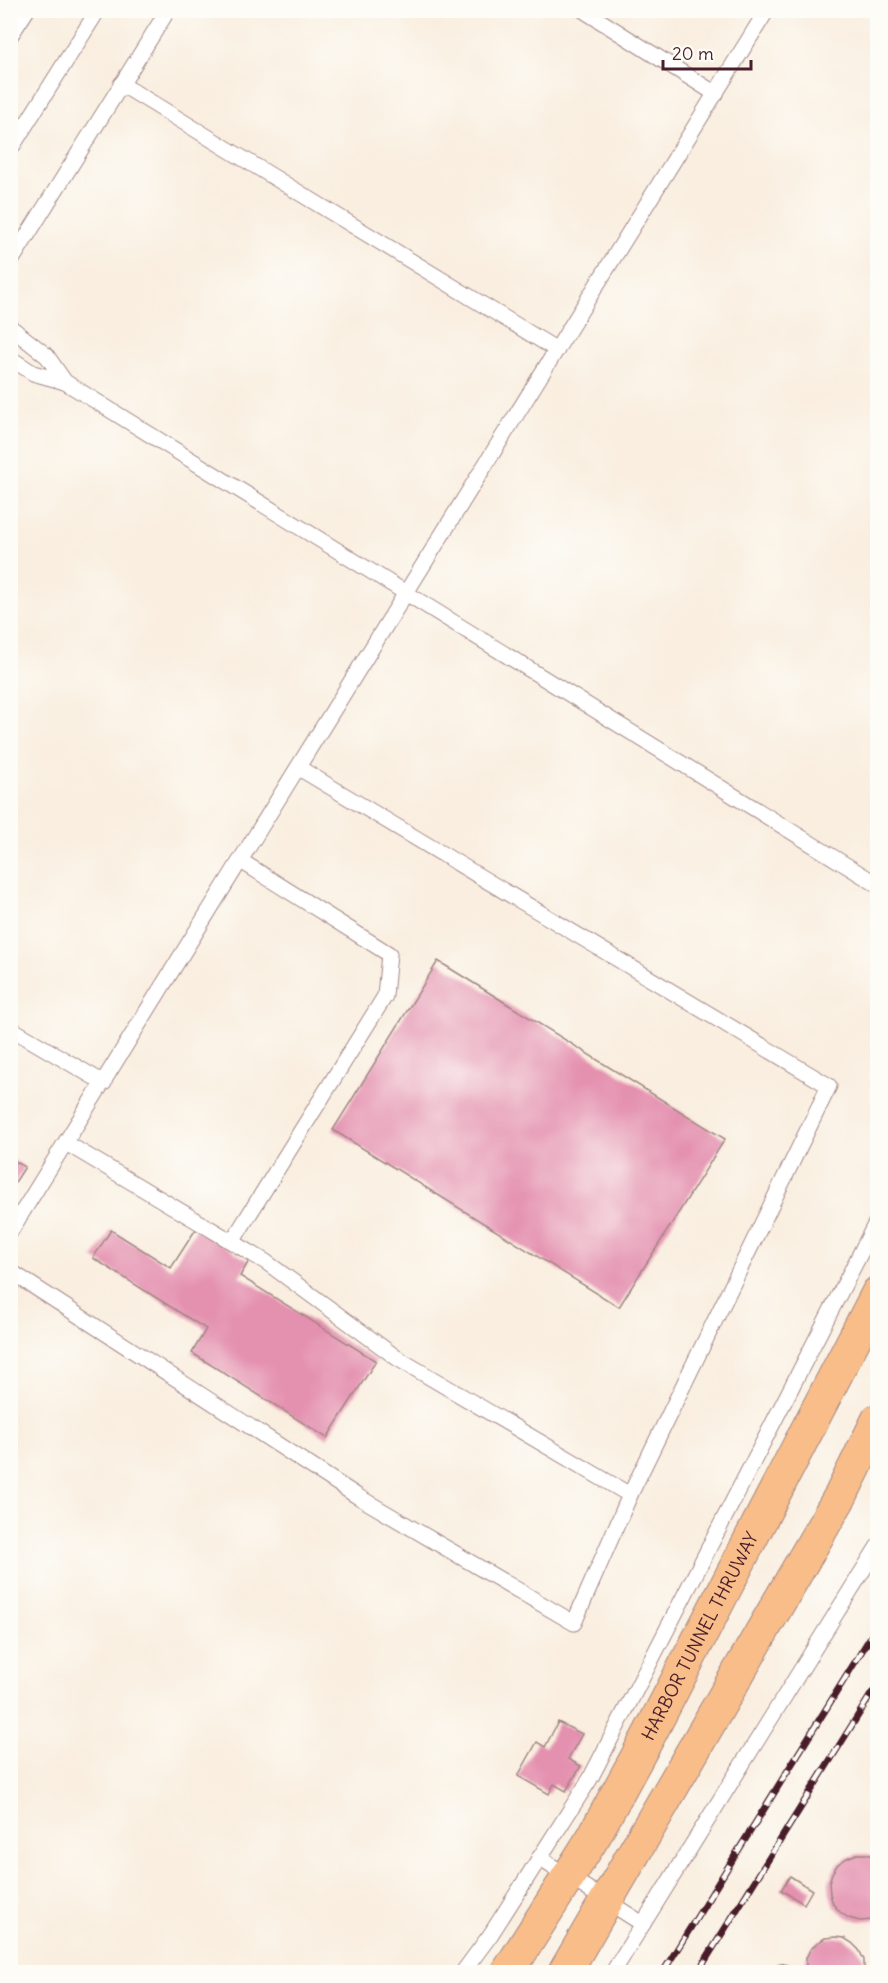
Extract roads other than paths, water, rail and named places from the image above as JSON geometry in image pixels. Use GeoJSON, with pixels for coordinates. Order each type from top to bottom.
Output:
{"type":"FeatureCollection","features":[{"type":"Feature","properties":{"kind":"highway","name":"HARBOR TUNNEL THRUWAY"},"geometry":{"type":"LineString","coordinates":[[508,1972],[594,1836],[648,1737],[878,1293]]}},
{"type":"Feature","properties":{"kind":"highway"},"geometry":{"type":"LineString","coordinates":[[565,1972],[841,1495],[878,1419]]}},
{"type":"Feature","properties":{"kind":"lane"},"geometry":{"type":"LineString","coordinates":[[10,36],[27,10]]}},
{"type":"Feature","properties":{"kind":"lane"},"geometry":{"type":"LineString","coordinates":[[10,150],[98,10]]}},
{"type":"Feature","properties":{"kind":"lane"},"geometry":{"type":"LineString","coordinates":[[10,263],[168,10]]}},
{"type":"Feature","properties":{"kind":"lane"},"geometry":{"type":"LineString","coordinates":[[584,10],[716,94]]}},
{"type":"Feature","properties":{"kind":"lane"},"geometry":{"type":"LineString","coordinates":[[10,1232],[767,10]]}},
{"type":"Feature","properties":{"kind":"lane"},"geometry":{"type":"LineString","coordinates":[[122,84],[557,350]]}},
{"type":"Feature","properties":{"kind":"lane"},"geometry":{"type":"LineString","coordinates":[[10,327],[47,356],[65,382]]}},
{"type":"Feature","properties":{"kind":"lane"},"geometry":{"type":"LineString","coordinates":[[10,358],[33,373],[65,382],[878,885]]}},
{"type":"Feature","properties":{"kind":"lane"},"geometry":{"type":"LineString","coordinates":[[10,1271],[357,1496],[574,1623],[630,1495],[829,1086],[299,768]]}},
{"type":"Feature","properties":{"kind":"lane"},"geometry":{"type":"LineString","coordinates":[[232,1242],[385,996],[389,954],[241,861]]}},
{"type":"Feature","properties":{"kind":"lane"},"geometry":{"type":"LineString","coordinates":[[10,1028],[104,1083]]}},
{"type":"Feature","properties":{"kind":"lane"},"geometry":{"type":"LineString","coordinates":[[66,1143],[266,1263],[397,1359],[630,1495]]}},
{"type":"Feature","properties":{"kind":"lane"},"geometry":{"type":"LineString","coordinates":[[463,1972],[491,1934],[590,1779],[878,1219]]}},
{"type":"Feature","properties":{"kind":"lane"},"geometry":{"type":"LineString","coordinates":[[613,1972],[878,1546]]}},
{"type":"Feature","properties":{"kind":"lane"},"geometry":{"type":"LineString","coordinates":[[539,1858],[643,1924]]}},
{"type":"Feature","properties":{"kind":"railway"},"geometry":{"type":"LineString","coordinates":[[663,1972],[878,1625]]}},
{"type":"Feature","properties":{"kind":"railway"},"geometry":{"type":"LineString","coordinates":[[698,1972],[872,1693]]}}]}
